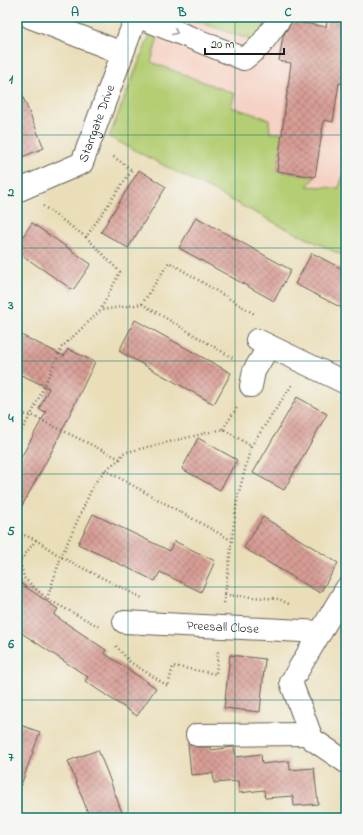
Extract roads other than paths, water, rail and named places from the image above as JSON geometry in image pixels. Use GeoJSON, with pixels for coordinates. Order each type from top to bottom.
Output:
{"type":"FeatureCollection","features":[{"type":"Feature","properties":{"kind":"street"},"geometry":{"type":"LineString","coordinates":[[30,17],[122,54]]}},
{"type":"Feature","properties":{"kind":"street","name":"Starrgate Drive"},"geometry":{"type":"LineString","coordinates":[[18,190],[82,163],[136,17]]}},
{"type":"Feature","properties":{"kind":"street"},"geometry":{"type":"LineString","coordinates":[[139,17],[244,59],[260,46],[281,17]]}},
{"type":"Feature","properties":{"kind":"street"},"geometry":{"type":"LineString","coordinates":[[252,378],[263,343],[346,383]]}},
{"type":"Feature","properties":{"kind":"street"},"geometry":{"type":"LineString","coordinates":[[346,589],[292,682],[312,739],[346,762]]}},
{"type":"Feature","properties":{"kind":"street","name":"Preesall Close"},"geometry":{"type":"LineString","coordinates":[[124,622],[321,632]]}},
{"type":"Feature","properties":{"kind":"street"},"geometry":{"type":"LineString","coordinates":[[197,735],[310,734]]}}]}
